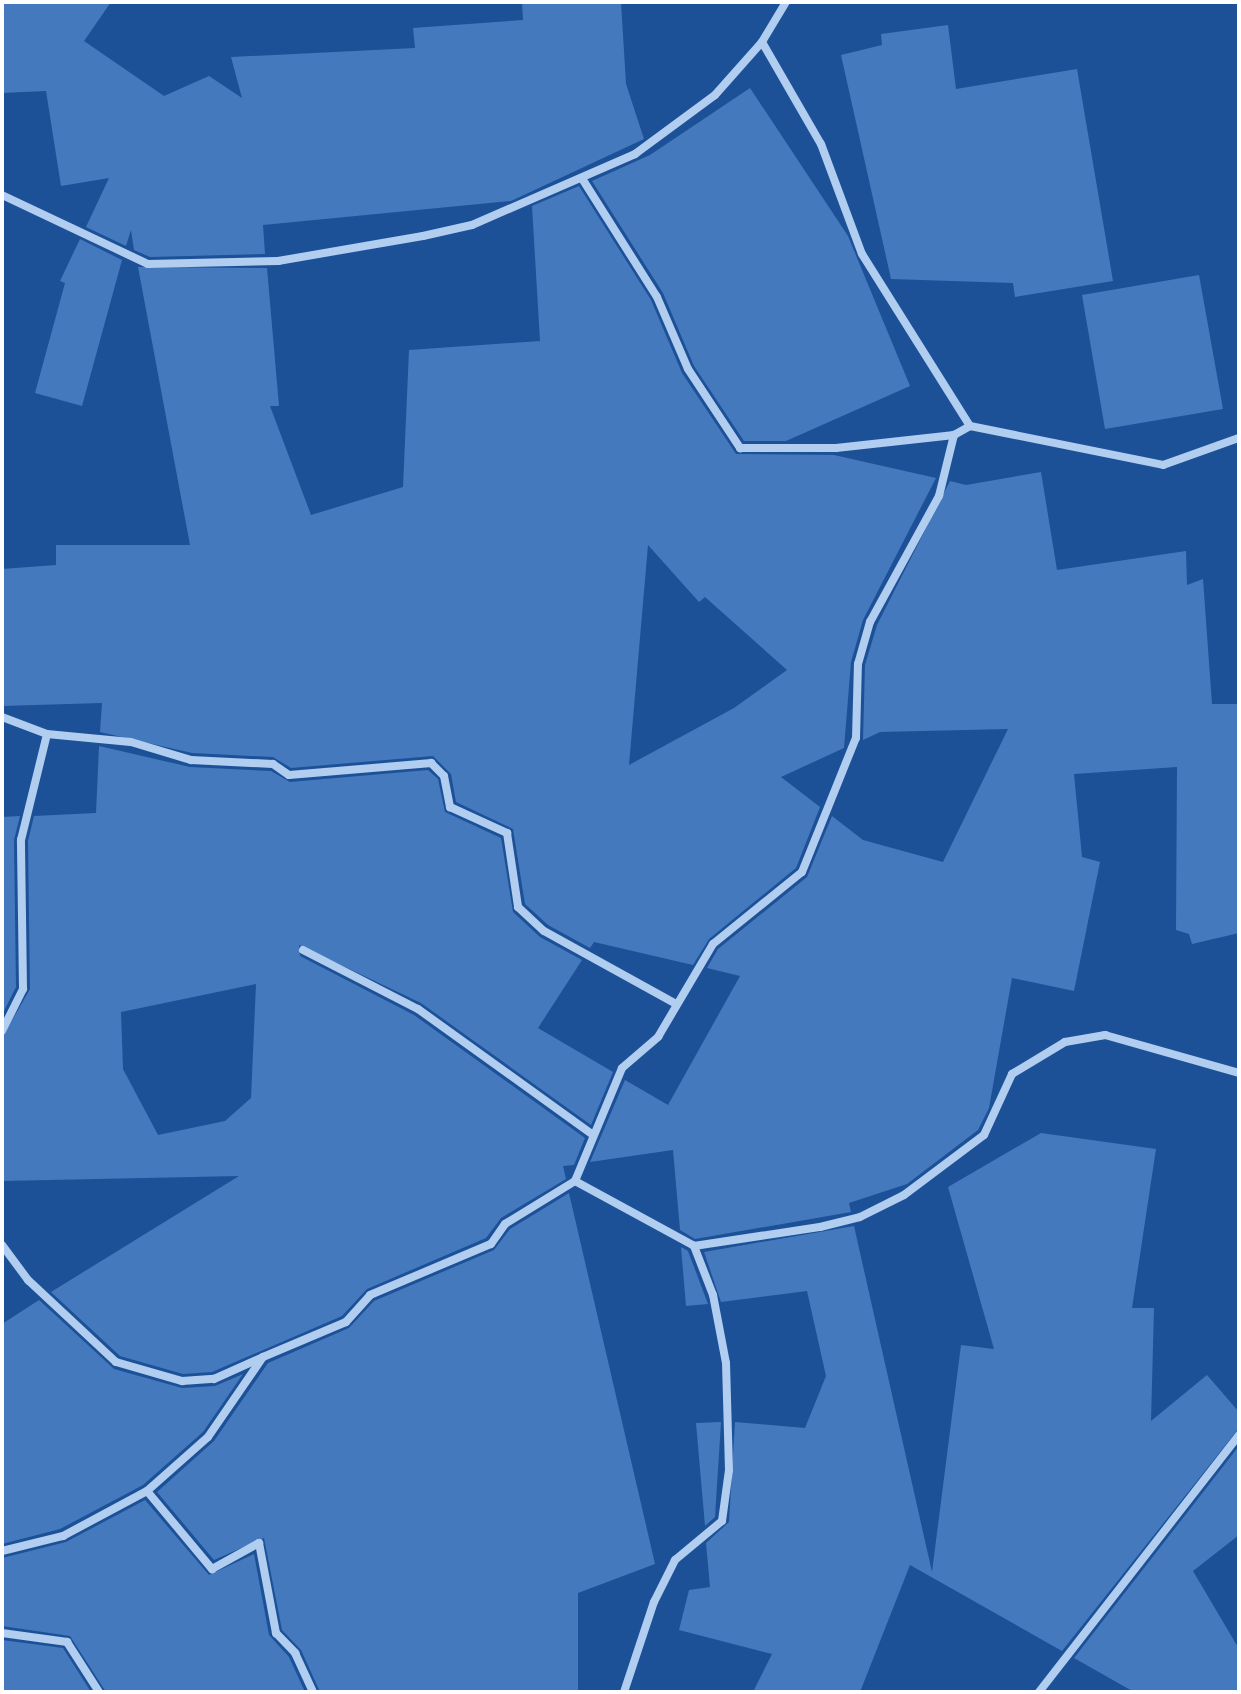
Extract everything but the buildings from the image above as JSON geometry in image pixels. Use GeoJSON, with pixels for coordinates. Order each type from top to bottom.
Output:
{"type":"FeatureCollection","features":[{"type":"Feature","properties":{"kind":"street"},"geometry":{"type":"LineString","coordinates":[[2,195],[148,264],[264,261],[472,225],[558,183],[583,180],[635,154],[715,95],[762,42],[789,2]]}},
{"type":"Feature","properties":{"kind":"street"},"geometry":{"type":"LineString","coordinates":[[762,42],[821,144],[862,254],[970,426]]}},
{"type":"Feature","properties":{"kind":"street"},"geometry":{"type":"LineString","coordinates":[[583,180],[657,297],[688,369],[740,448],[836,448],[954,435],[970,426],[1163,465],[1239,438]]}},
{"type":"Feature","properties":{"kind":"street"},"geometry":{"type":"LineString","coordinates":[[2,1245],[28,1280],[116,1362],[182,1381],[214,1379],[346,1322],[370,1295],[491,1244],[505,1224],[575,1181],[622,1068],[658,1037],[713,944],[802,872],[856,738],[858,664],[870,622],[939,496],[954,435]]}},
{"type":"Feature","properties":{"kind":"street"},"geometry":{"type":"LineString","coordinates":[[2,717],[47,734],[131,742],[191,760],[273,764],[289,775],[431,763],[444,776],[450,807],[507,833],[518,907],[544,931],[676,1004]]}},
{"type":"Feature","properties":{"kind":"street"},"geometry":{"type":"LineString","coordinates":[[2,1031],[23,989],[21,840],[47,734]]}},
{"type":"Feature","properties":{"kind":"street"},"geometry":{"type":"LineString","coordinates":[[303,950],[418,1009],[592,1134]]}},
{"type":"Feature","properties":{"kind":"street"},"geometry":{"type":"LineString","coordinates":[[575,1181],[694,1246],[834,1223],[904,1195],[984,1135],[1012,1074],[1075,1038],[1105,1035],[1239,1073]]}},
{"type":"Feature","properties":{"kind":"street"},"geometry":{"type":"LineString","coordinates":[[624,1692],[654,1602],[675,1560],[722,1521],[729,1470],[726,1363],[713,1295],[694,1246]]}},
{"type":"Feature","properties":{"kind":"street"},"geometry":{"type":"LineString","coordinates":[[2,1551],[63,1536],[147,1491],[208,1437],[263,1357]]}},
{"type":"Feature","properties":{"kind":"street"},"geometry":{"type":"LineString","coordinates":[[1039,1692],[1239,1435]]}},
{"type":"Feature","properties":{"kind":"street"},"geometry":{"type":"LineString","coordinates":[[147,1491],[212,1569],[259,1543],[276,1633],[295,1653],[313,1692]]}},
{"type":"Feature","properties":{"kind":"street"},"geometry":{"type":"LineString","coordinates":[[2,1633],[67,1642],[99,1692]]}}]}
